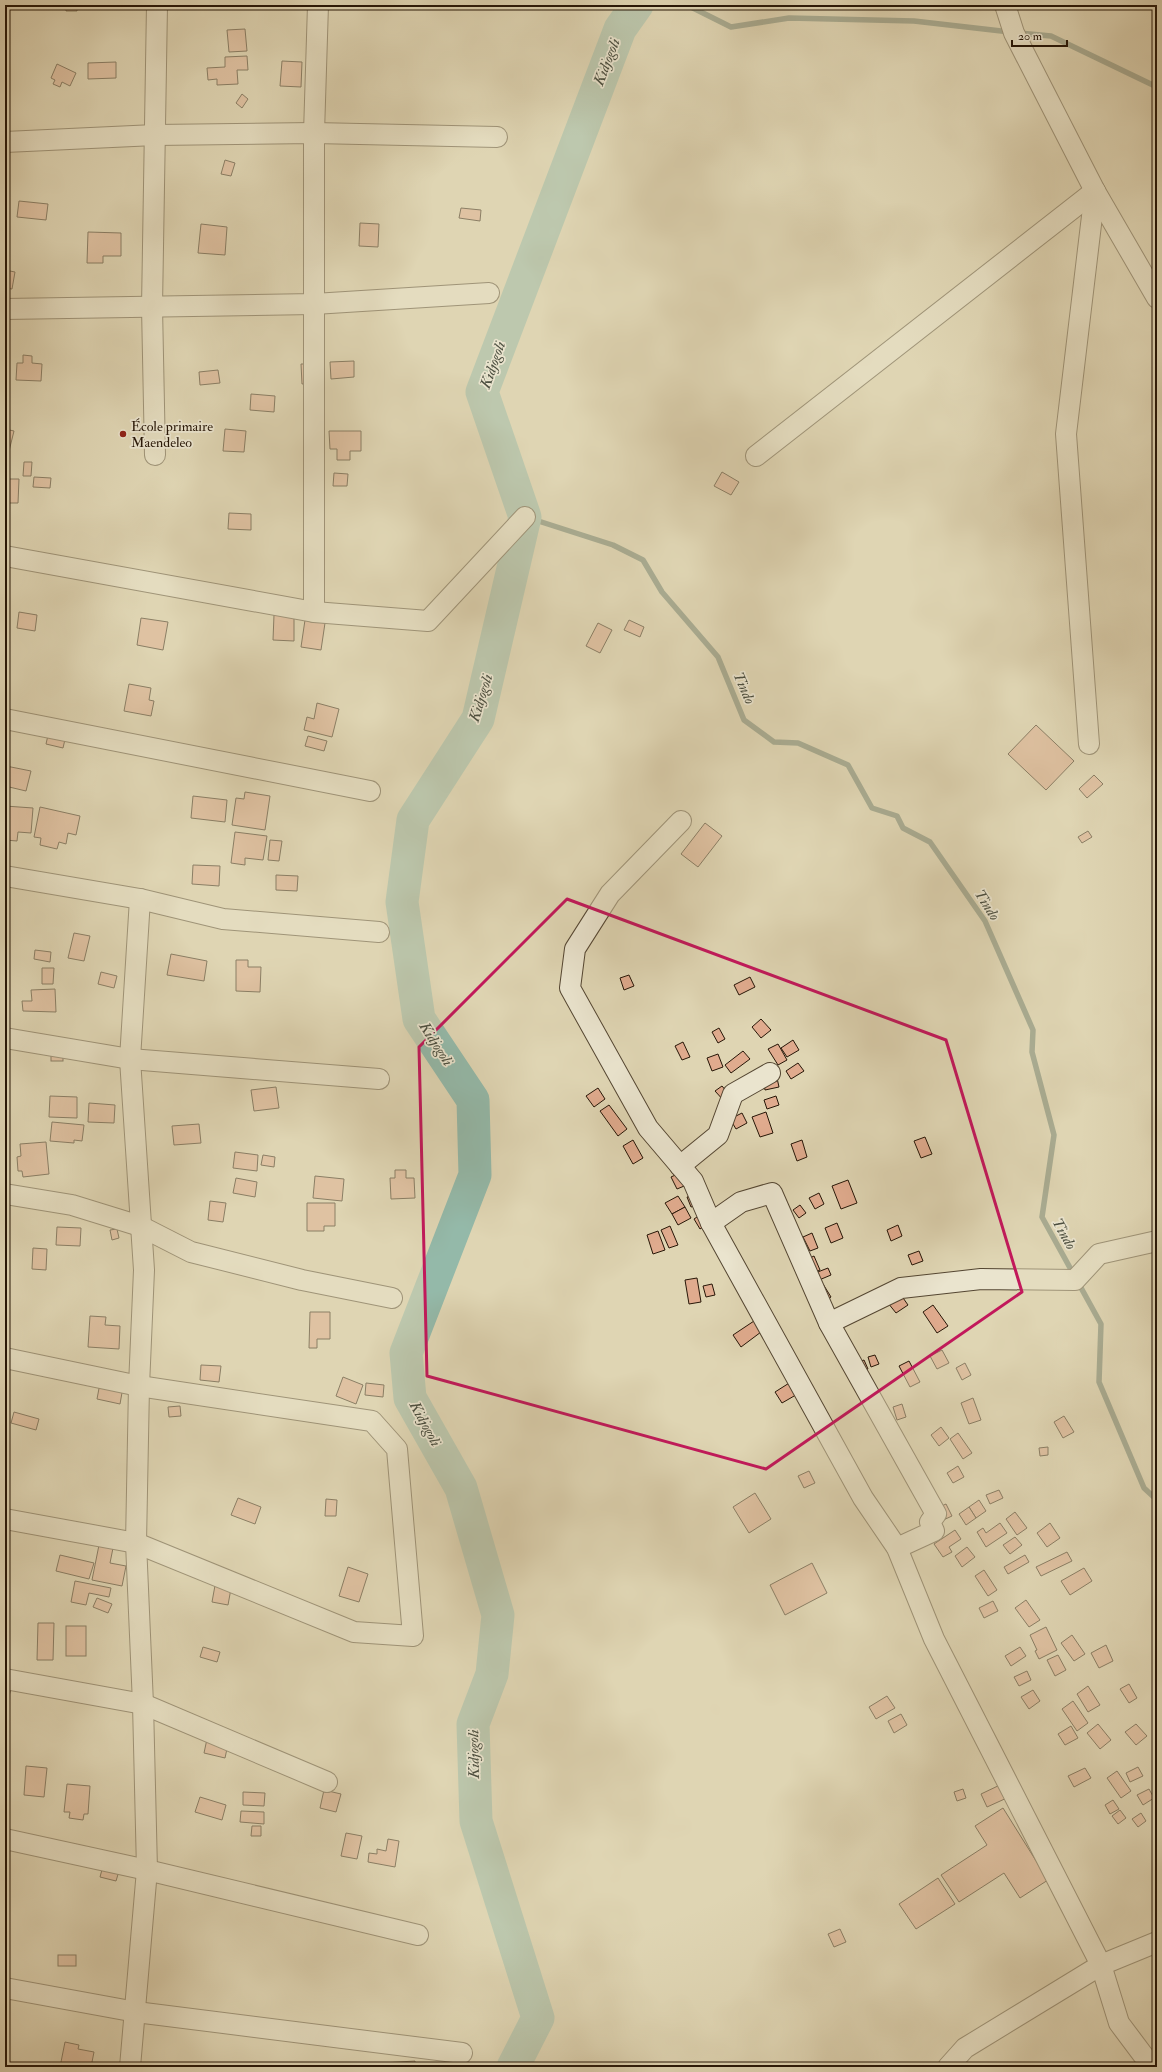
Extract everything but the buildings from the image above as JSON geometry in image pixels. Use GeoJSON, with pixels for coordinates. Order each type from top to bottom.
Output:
{"type":"FeatureCollection","features":[{"type":"Feature","properties":{"kind":"street"},"geometry":{"type":"LineString","coordinates":[[155,455],[152,307],[157,5]]}},
{"type":"Feature","properties":{"kind":"street"},"geometry":{"type":"LineString","coordinates":[[314,612],[314,133],[318,5]]}},
{"type":"Feature","properties":{"kind":"street"},"geometry":{"type":"LineString","coordinates":[[1005,5],[1014,33],[1095,191],[1157,298]]}},
{"type":"Feature","properties":{"kind":"street"},"geometry":{"type":"LineString","coordinates":[[5,142],[155,135],[314,133],[497,137]]}},
{"type":"Feature","properties":{"kind":"street"},"geometry":{"type":"LineString","coordinates":[[756,456],[1095,191]]}},
{"type":"Feature","properties":{"kind":"street"},"geometry":{"type":"LineString","coordinates":[[1089,744],[1066,434],[1095,191]]}},
{"type":"Feature","properties":{"kind":"street"},"geometry":{"type":"LineString","coordinates":[[5,309],[314,304],[489,293]]}},
{"type":"Feature","properties":{"kind":"street"},"geometry":{"type":"LineString","coordinates":[[5,556],[314,612],[428,621],[525,517]]}},
{"type":"Feature","properties":{"kind":"street"},"geometry":{"type":"LineString","coordinates":[[5,719],[370,791]]}},
{"type":"Feature","properties":{"kind":"street"},"geometry":{"type":"LineString","coordinates":[[682,821],[610,894],[575,949],[570,988],[648,1128],[693,1180],[711,1223],[863,1498],[897,1548],[934,1639],[1101,1965],[1119,2023],[1152,2067]]}},
{"type":"Feature","properties":{"kind":"street"},"geometry":{"type":"LineString","coordinates":[[5,876],[140,899],[223,918],[379,932]]}},
{"type":"Feature","properties":{"kind":"street"},"geometry":{"type":"LineString","coordinates":[[130,2067],[136,2012],[147,1870],[143,1704],[136,1543],[139,1386],[144,1270],[130,1059],[140,899]]}},
{"type":"Feature","properties":{"kind":"street"},"geometry":{"type":"LineString","coordinates":[[5,1038],[130,1059],[379,1079]]}},
{"type":"Feature","properties":{"kind":"street"},"geometry":{"type":"LineString","coordinates":[[680,1166],[718,1135],[733,1094],[770,1073]]}},
{"type":"Feature","properties":{"kind":"street"},"geometry":{"type":"LineString","coordinates":[[711,1223],[741,1202],[772,1193],[829,1323],[936,1514],[930,1522],[934,1531],[897,1548]]}},
{"type":"Feature","properties":{"kind":"street"},"geometry":{"type":"LineString","coordinates":[[5,1194],[72,1205],[140,1226],[191,1252],[302,1280],[392,1298]]}},
{"type":"Feature","properties":{"kind":"street"},"geometry":{"type":"LineString","coordinates":[[829,1323],[900,1288],[980,1280],[1075,1280],[1099,1254],[1157,1241]]}},
{"type":"Feature","properties":{"kind":"street"},"geometry":{"type":"LineString","coordinates":[[5,1358],[139,1386],[372,1421],[397,1449],[413,1636],[354,1632],[136,1543],[5,1519]]}},
{"type":"Feature","properties":{"kind":"street"},"geometry":{"type":"LineString","coordinates":[[5,1680],[143,1704],[327,1782]]}},
{"type":"Feature","properties":{"kind":"street"},"geometry":{"type":"LineString","coordinates":[[5,1839],[147,1870],[418,1935]]}},
{"type":"Feature","properties":{"kind":"street"},"geometry":{"type":"LineString","coordinates":[[948,2067],[965,2048],[1101,1965],[1157,1942]]}},
{"type":"Feature","properties":{"kind":"street"},"geometry":{"type":"LineString","coordinates":[[5,1988],[136,2012],[462,2053]]}},
{"type":"Feature","properties":{"kind":"highlighted area"},"geometry":{"type":"Polygon","coordinates":[[[567,899],[946,1040],[1022,1292],[766,1469],[427,1376],[419,1047],[567,899]]]}},
{"type":"Feature","properties":{"kind":"waterway","name":"Kidjogoli"},"geometry":{"type":"LineString","coordinates":[[513,2067],[538,2018],[476,1821],[473,1724],[492,1674],[498,1615],[461,1488],[410,1398],[406,1353],[475,1175],[473,1100],[419,1019],[402,902],[413,820],[478,719],[525,517],[482,392],[620,29],[637,5]]}},
{"type":"Feature","properties":{"kind":"waterway"},"geometry":{"type":"LineString","coordinates":[[687,5],[731,27],[789,18],[914,21],[1010,32]]}},
{"type":"Feature","properties":{"kind":"waterway"},"geometry":{"type":"LineString","coordinates":[[1019,33],[1051,36],[1157,87]]}},
{"type":"Feature","properties":{"kind":"waterway","name":"Tindo"},"geometry":{"type":"LineString","coordinates":[[529,518],[613,545],[643,560],[662,592],[718,657],[744,720],[774,742],[798,743],[848,765],[872,808],[897,816],[903,828],[930,842],[985,921],[1033,1030],[1032,1052],[1054,1135],[1042,1217],[1101,1324],[1099,1382],[1144,1488],[1157,1500]]}},
{"type":"Feature","properties":{"kind":"place","name":"École primaire Maendeleo"},"geometry":{"type":"Point","coordinates":[123,434]}}]}
